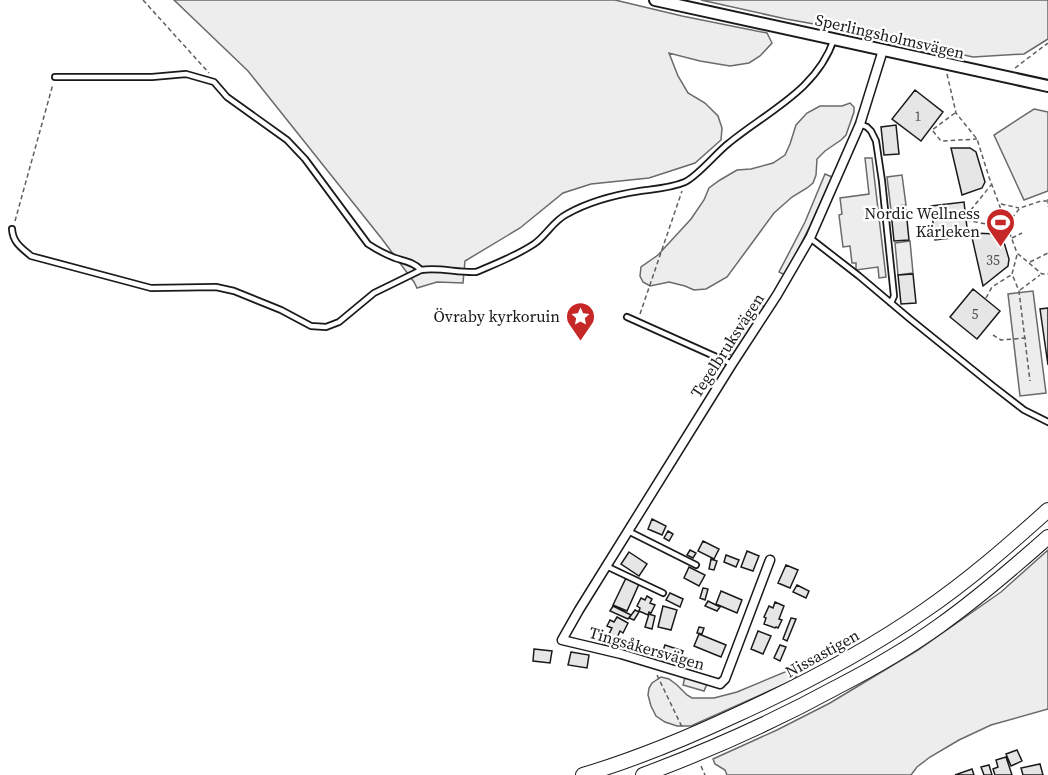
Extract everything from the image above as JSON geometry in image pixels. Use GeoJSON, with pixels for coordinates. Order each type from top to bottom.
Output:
{"type":"FeatureCollection","features":[{"type":"Feature","properties":{"kind":"highway","name":"Nissastigen"},"geometry":{"type":"LineString","coordinates":[[583,775],[657,749],[710,727],[784,693],[861,652],[934,604],[993,560],[1048,510]]}},
{"type":"Feature","properties":{"kind":"highway"},"geometry":{"type":"LineString","coordinates":[[643,775],[721,744],[795,710],[872,669],[939,626],[1048,537]]}},
{"type":"Feature","properties":{"kind":"street","name":"Sperlingsholmsvägen"},"geometry":{"type":"LineString","coordinates":[[655,0],[1048,86]]}},
{"type":"Feature","properties":{"kind":"street","name":"Tegelbruksvägen"},"geometry":{"type":"LineString","coordinates":[[562,640],[777,295],[810,238],[860,124],[884,50]]}},
{"type":"Feature","properties":{"kind":"street","name":"Tingsåkersvägen"},"geometry":{"type":"LineString","coordinates":[[562,640],[621,654],[720,684],[723,682],[770,560]]}},
{"type":"Feature","properties":{"kind":"lane"},"geometry":{"type":"LineString","coordinates":[[12,229],[12,235],[17,244],[31,256],[151,288],[216,287],[234,291],[281,310],[311,326],[326,327],[339,322],[374,293],[421,270],[432,268],[466,273],[476,272],[533,245],[544,237],[564,215],[591,202],[610,196],[674,186],[685,182],[729,143],[801,89],[823,64],[834,39]]}},
{"type":"Feature","properties":{"kind":"lane"},"geometry":{"type":"LineString","coordinates":[[55,77],[152,77],[186,74],[214,82],[227,97],[287,140],[305,159],[368,244],[395,258],[417,265],[421,270]]}},
{"type":"Feature","properties":{"kind":"lane"},"geometry":{"type":"LineString","coordinates":[[860,124],[871,131],[876,141],[894,296],[891,303]]}},
{"type":"Feature","properties":{"kind":"lane"},"geometry":{"type":"LineString","coordinates":[[810,238],[1016,404],[1048,422]]}},
{"type":"Feature","properties":{"kind":"lane"},"geometry":{"type":"LineString","coordinates":[[627,317],[732,364]]}},
{"type":"Feature","properties":{"kind":"lane"},"geometry":{"type":"LineString","coordinates":[[628,531],[696,565]]}},
{"type":"Feature","properties":{"kind":"lane"},"geometry":{"type":"LineString","coordinates":[[606,566],[663,593]]}},
{"type":"Feature","properties":{"kind":"path"},"geometry":{"type":"LineString","coordinates":[[143,0],[210,74],[214,82]]}},
{"type":"Feature","properties":{"kind":"path"},"geometry":{"type":"LineString","coordinates":[[1004,77],[1048,43]]}},
{"type":"Feature","properties":{"kind":"path"},"geometry":{"type":"LineString","coordinates":[[947,71],[956,113],[977,139],[991,185],[1017,254],[1042,274]]}},
{"type":"Feature","properties":{"kind":"path"},"geometry":{"type":"LineString","coordinates":[[12,229],[55,77]]}},
{"type":"Feature","properties":{"kind":"path"},"geometry":{"type":"LineString","coordinates":[[956,113],[932,130],[941,141],[977,139]]}},
{"type":"Feature","properties":{"kind":"path"},"geometry":{"type":"LineString","coordinates":[[976,151],[979,145]]}},
{"type":"Feature","properties":{"kind":"path"},"geometry":{"type":"LineString","coordinates":[[637,321],[685,182]]}},
{"type":"Feature","properties":{"kind":"path"},"geometry":{"type":"LineString","coordinates":[[985,184],[991,185]]}},
{"type":"Feature","properties":{"kind":"path"},"geometry":{"type":"LineString","coordinates":[[966,216],[991,185]]}},
{"type":"Feature","properties":{"kind":"path"},"geometry":{"type":"LineString","coordinates":[[999,203],[1020,208],[1048,200],[1048,207]]}},
{"type":"Feature","properties":{"kind":"path"},"geometry":{"type":"LineString","coordinates":[[1007,226],[1020,208]]}},
{"type":"Feature","properties":{"kind":"path"},"geometry":{"type":"LineString","coordinates":[[966,220],[1007,226]]}},
{"type":"Feature","properties":{"kind":"path"},"geometry":{"type":"LineString","coordinates":[[1002,237],[1009,231]]}},
{"type":"Feature","properties":{"kind":"path"},"geometry":{"type":"LineString","coordinates":[[1011,238],[1022,233]]}},
{"type":"Feature","properties":{"kind":"path"},"geometry":{"type":"LineString","coordinates":[[1029,263],[1048,253]]}},
{"type":"Feature","properties":{"kind":"path"},"geometry":{"type":"LineString","coordinates":[[986,298],[992,287],[1011,274],[1017,254]]}},
{"type":"Feature","properties":{"kind":"path"},"geometry":{"type":"LineString","coordinates":[[1011,274],[1019,291],[1030,381]]}},
{"type":"Feature","properties":{"kind":"path"},"geometry":{"type":"LineString","coordinates":[[1019,291],[1042,274],[1048,274]]}},
{"type":"Feature","properties":{"kind":"path"},"geometry":{"type":"LineString","coordinates":[[993,335],[1001,340],[1026,338]]}},
{"type":"Feature","properties":{"kind":"path"},"geometry":{"type":"LineString","coordinates":[[655,665],[655,672],[683,728]]}},
{"type":"Feature","properties":{"kind":"path"},"geometry":{"type":"LineString","coordinates":[[699,762],[705,775]]}},
{"type":"Feature","properties":{"kind":"shaded area"},"geometry":{"type":"Polygon","coordinates":[[[174,0],[615,0],[767,33],[772,43],[760,56],[749,63],[730,66],[669,53],[688,93],[705,103],[718,116],[722,128],[721,140],[695,163],[649,178],[591,184],[563,193],[520,228],[465,261],[463,283],[437,282],[417,288],[382,239],[248,71],[174,0]]]}},
{"type":"Feature","properties":{"kind":"shaded area"},"geometry":{"type":"Polygon","coordinates":[[[701,0],[1048,0],[1048,39],[1024,54],[973,57],[701,0]]]}},
{"type":"Feature","properties":{"kind":"shaded area"},"geometry":{"type":"Polygon","coordinates":[[[850,103],[854,107],[854,112],[846,135],[817,159],[813,183],[774,213],[727,277],[706,289],[694,290],[669,282],[650,286],[643,282],[640,276],[641,267],[658,255],[691,219],[709,188],[737,170],[773,163],[785,155],[796,125],[807,113],[820,106],[842,106],[850,103]]]}},
{"type":"Feature","properties":{"kind":"shaded area"},"geometry":{"type":"Polygon","coordinates":[[[1034,109],[1048,112],[1048,191],[1024,200],[994,135],[1034,109]]]}},
{"type":"Feature","properties":{"kind":"shaded area"},"geometry":{"type":"Polygon","coordinates":[[[865,158],[872,158],[886,277],[879,278],[878,267],[856,270],[856,263],[852,263],[850,246],[843,247],[839,215],[842,214],[840,198],[869,194],[865,158]]]}},
{"type":"Feature","properties":{"kind":"shaded area"},"geometry":{"type":"Polygon","coordinates":[[[825,174],[832,177],[785,275],[779,272],[805,222],[825,174]]]}},
{"type":"Feature","properties":{"kind":"shaded area"},"geometry":{"type":"Polygon","coordinates":[[[902,175],[906,205],[898,206],[898,210],[891,210],[887,177],[902,175]]]}},
{"type":"Feature","properties":{"kind":"shaded area"},"geometry":{"type":"Polygon","coordinates":[[[910,241],[913,273],[898,275],[895,243],[910,241]]]}},
{"type":"Feature","properties":{"kind":"shaded area"},"geometry":{"type":"Polygon","coordinates":[[[1033,291],[1046,393],[1020,396],[1008,294],[1033,291]]]}},
{"type":"Feature","properties":{"kind":"shaded area"},"geometry":{"type":"Polygon","coordinates":[[[760,304],[765,307],[732,356],[728,353],[760,304]]]}},
{"type":"Feature","properties":{"kind":"shaded area"},"geometry":{"type":"Polygon","coordinates":[[[1048,550],[1048,709],[991,725],[959,740],[930,757],[911,775],[727,775],[725,770],[715,764],[713,759],[830,703],[918,650],[1001,592],[1048,550]]]}},
{"type":"Feature","properties":{"kind":"shaded area"},"geometry":{"type":"Polygon","coordinates":[[[792,669],[798,672],[796,677],[789,682],[691,726],[677,726],[656,716],[648,695],[652,683],[661,677],[669,679],[692,698],[714,698],[737,692],[792,669]]]}},
{"type":"Feature","properties":{"kind":"shaded area"},"geometry":{"type":"Polygon","coordinates":[[[685,677],[707,684],[704,691],[683,685],[685,677]]]}},
{"type":"Feature","properties":{"kind":"building"},"geometry":{"type":"Polygon","coordinates":[[[915,90],[943,112],[921,141],[892,119],[915,90]]]}},
{"type":"Feature","properties":{"kind":"building"},"geometry":{"type":"Polygon","coordinates":[[[896,125],[899,154],[884,155],[881,127],[896,125]]]}},
{"type":"Feature","properties":{"kind":"building"},"geometry":{"type":"Polygon","coordinates":[[[951,148],[970,148],[976,152],[985,182],[982,188],[962,195],[951,148]]]}},
{"type":"Feature","properties":{"kind":"building"},"geometry":{"type":"Polygon","coordinates":[[[964,202],[968,236],[935,240],[931,206],[964,202]]]}},
{"type":"Feature","properties":{"kind":"building"},"geometry":{"type":"Polygon","coordinates":[[[906,210],[909,240],[894,241],[891,212],[906,210]]]}},
{"type":"Feature","properties":{"kind":"building"},"geometry":{"type":"Polygon","coordinates":[[[971,233],[1001,236],[1009,259],[1008,266],[983,286],[971,233]]]}},
{"type":"Feature","properties":{"kind":"building"},"geometry":{"type":"Polygon","coordinates":[[[913,274],[916,303],[901,304],[898,275],[913,274]]]}},
{"type":"Feature","properties":{"kind":"building"},"geometry":{"type":"Polygon","coordinates":[[[973,289],[1000,311],[977,339],[950,317],[973,289]]]}},
{"type":"Feature","properties":{"kind":"building"},"geometry":{"type":"Polygon","coordinates":[[[1048,308],[1048,365],[1040,309],[1048,308]]]}},
{"type":"Feature","properties":{"kind":"building"},"geometry":{"type":"Polygon","coordinates":[[[652,519],[666,526],[662,535],[648,529],[652,519]]]}},
{"type":"Feature","properties":{"kind":"building"},"geometry":{"type":"Polygon","coordinates":[[[668,531],[673,534],[669,541],[664,538],[668,531]]]}},
{"type":"Feature","properties":{"kind":"building"},"geometry":{"type":"Polygon","coordinates":[[[703,541],[719,549],[714,559],[698,551],[703,541]]]}},
{"type":"Feature","properties":{"kind":"building"},"geometry":{"type":"Polygon","coordinates":[[[690,550],[696,553],[693,558],[687,555],[690,550]]]}},
{"type":"Feature","properties":{"kind":"building"},"geometry":{"type":"Polygon","coordinates":[[[747,551],[759,556],[753,571],[741,567],[747,551]]]}},
{"type":"Feature","properties":{"kind":"building"},"geometry":{"type":"Polygon","coordinates":[[[629,552],[647,564],[639,576],[621,564],[629,552]]]}},
{"type":"Feature","properties":{"kind":"building"},"geometry":{"type":"Polygon","coordinates":[[[726,555],[739,560],[736,567],[724,562],[726,555]]]}},
{"type":"Feature","properties":{"kind":"building"},"geometry":{"type":"Polygon","coordinates":[[[711,559],[717,561],[714,570],[709,569],[711,559]]]}},
{"type":"Feature","properties":{"kind":"building"},"geometry":{"type":"Polygon","coordinates":[[[786,565],[798,570],[790,588],[778,583],[786,565]]]}},
{"type":"Feature","properties":{"kind":"building"},"geometry":{"type":"Polygon","coordinates":[[[689,567],[705,575],[699,586],[684,578],[689,567]]]}},
{"type":"Feature","properties":{"kind":"building"},"geometry":{"type":"Polygon","coordinates":[[[626,578],[639,584],[627,611],[613,605],[626,578]]]}},
{"type":"Feature","properties":{"kind":"building"},"geometry":{"type":"Polygon","coordinates":[[[797,585],[809,591],[806,598],[793,592],[797,585]]]}},
{"type":"Feature","properties":{"kind":"building"},"geometry":{"type":"Polygon","coordinates":[[[703,588],[708,589],[705,600],[700,598],[703,588]]]}},
{"type":"Feature","properties":{"kind":"building"},"geometry":{"type":"Polygon","coordinates":[[[721,591],[742,600],[737,613],[716,604],[721,591]]]}},
{"type":"Feature","properties":{"kind":"building"},"geometry":{"type":"Polygon","coordinates":[[[670,593],[683,599],[680,607],[666,600],[670,593]]]}},
{"type":"Feature","properties":{"kind":"building"},"geometry":{"type":"Polygon","coordinates":[[[647,596],[652,599],[650,603],[655,605],[648,615],[639,611],[640,608],[637,606],[641,598],[645,600],[647,596]]]}},
{"type":"Feature","properties":{"kind":"building"},"geometry":{"type":"Polygon","coordinates":[[[708,601],[720,607],[717,611],[705,606],[708,601]]]}},
{"type":"Feature","properties":{"kind":"building"},"geometry":{"type":"Polygon","coordinates":[[[775,602],[784,606],[778,628],[764,624],[766,618],[764,617],[769,606],[773,608],[775,602]]]}},
{"type":"Feature","properties":{"kind":"building"},"geometry":{"type":"Polygon","coordinates":[[[613,606],[631,615],[628,619],[610,611],[613,606]]]}},
{"type":"Feature","properties":{"kind":"building"},"geometry":{"type":"Polygon","coordinates":[[[663,606],[677,610],[671,630],[658,627],[663,606]]]}},
{"type":"Feature","properties":{"kind":"building"},"geometry":{"type":"Polygon","coordinates":[[[635,610],[639,612],[634,620],[629,618],[635,610]]]}},
{"type":"Feature","properties":{"kind":"building"},"geometry":{"type":"Polygon","coordinates":[[[649,614],[655,616],[652,629],[645,627],[649,614]]]}},
{"type":"Feature","properties":{"kind":"building"},"geometry":{"type":"Polygon","coordinates":[[[617,617],[628,623],[623,633],[620,631],[616,640],[608,636],[612,628],[607,626],[610,620],[614,622],[617,617]]]}},
{"type":"Feature","properties":{"kind":"building"},"geometry":{"type":"Polygon","coordinates":[[[791,618],[796,619],[787,641],[783,639],[791,618]]]}},
{"type":"Feature","properties":{"kind":"building"},"geometry":{"type":"Polygon","coordinates":[[[699,627],[704,628],[702,634],[697,633],[699,627]]]}},
{"type":"Feature","properties":{"kind":"building"},"geometry":{"type":"Polygon","coordinates":[[[758,631],[771,636],[763,654],[751,649],[758,631]]]}},
{"type":"Feature","properties":{"kind":"building"},"geometry":{"type":"Polygon","coordinates":[[[602,633],[616,640],[612,648],[598,641],[602,633]]]}},
{"type":"Feature","properties":{"kind":"building"},"geometry":{"type":"Polygon","coordinates":[[[699,634],[726,645],[721,657],[694,646],[699,634]]]}},
{"type":"Feature","properties":{"kind":"building"},"geometry":{"type":"Polygon","coordinates":[[[665,645],[683,651],[679,662],[661,656],[665,645]]]}},
{"type":"Feature","properties":{"kind":"building"},"geometry":{"type":"Polygon","coordinates":[[[780,645],[786,647],[780,661],[774,658],[780,645]]]}},
{"type":"Feature","properties":{"kind":"building"},"geometry":{"type":"Polygon","coordinates":[[[534,649],[552,651],[550,663],[533,661],[534,649]]]}},
{"type":"Feature","properties":{"kind":"building"},"geometry":{"type":"Polygon","coordinates":[[[571,652],[589,655],[587,668],[568,665],[571,652]]]}},
{"type":"Feature","properties":{"kind":"building"},"geometry":{"type":"Polygon","coordinates":[[[1017,750],[1022,761],[1011,766],[1006,754],[1017,750]]]}},
{"type":"Feature","properties":{"kind":"building"},"geometry":{"type":"Polygon","coordinates":[[[1006,757],[1012,775],[995,775],[993,769],[998,767],[996,760],[1006,757]]]}},
{"type":"Feature","properties":{"kind":"building"},"geometry":{"type":"Polygon","coordinates":[[[1040,764],[1043,775],[1023,775],[1021,768],[1040,764]]]}},
{"type":"Feature","properties":{"kind":"building"},"geometry":{"type":"Polygon","coordinates":[[[989,765],[992,775],[984,775],[981,767],[989,765]]]}},
{"type":"Feature","properties":{"kind":"building"},"geometry":{"type":"Polygon","coordinates":[[[972,769],[974,775],[955,775],[972,769]]]}},
{"type":"Feature","properties":{"kind":"place","name":"Nordic Wellness Kärleken"},"geometry":{"type":"Point","coordinates":[1001,248]}},
{"type":"Feature","properties":{"kind":"place","name":"Övraby kyrkoruin"},"geometry":{"type":"Point","coordinates":[581,342]}}]}
